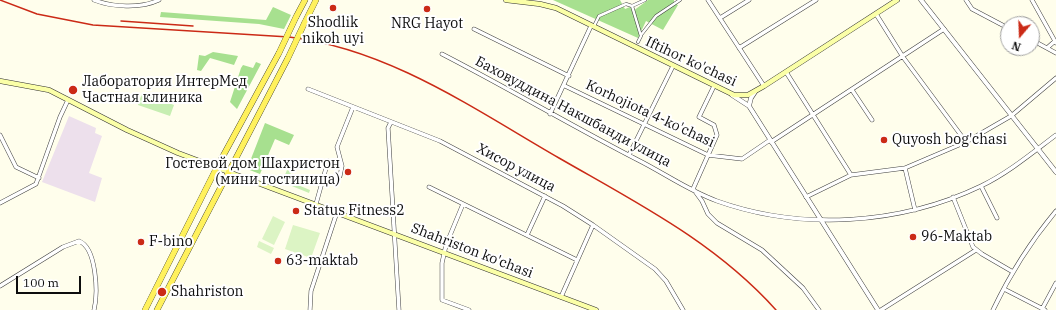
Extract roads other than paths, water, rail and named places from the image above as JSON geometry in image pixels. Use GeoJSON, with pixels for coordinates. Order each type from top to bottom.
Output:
{"type":"FeatureCollection","features":[{"type":"Feature","properties":{"kind":"main road"},"geometry":{"type":"LineString","coordinates":[[144,310],[217,167],[279,53],[305,0]]}},
{"type":"Feature","properties":{"kind":"main road"},"geometry":{"type":"LineString","coordinates":[[157,310],[288,58],[316,0]]}},
{"type":"Feature","properties":{"kind":"main road","name":"Iftihor ko'chasi"},"geometry":{"type":"LineString","coordinates":[[506,0],[548,5],[714,86],[730,93],[743,96],[756,91],[897,0]]}},
{"type":"Feature","properties":{"kind":"main road","name":"Shahriston ko'chasi"},"geometry":{"type":"LineString","coordinates":[[0,81],[45,89],[161,146],[444,252],[589,309],[596,310]]}},
{"type":"Feature","properties":{"kind":"main road"},"geometry":{"type":"LineString","coordinates":[[194,211],[205,216]]}},
{"type":"Feature","properties":{"kind":"street"},"geometry":{"type":"LineString","coordinates":[[94,0],[106,4],[125,5],[149,3],[159,0]]}},
{"type":"Feature","properties":{"kind":"street"},"geometry":{"type":"LineString","coordinates":[[624,0],[626,4]]}},
{"type":"Feature","properties":{"kind":"street"},"geometry":{"type":"LineString","coordinates":[[550,114],[592,27],[599,16],[626,4],[632,6],[644,0]]}},
{"type":"Feature","properties":{"kind":"street"},"geometry":{"type":"LineString","coordinates":[[638,42],[656,16],[680,0]]}},
{"type":"Feature","properties":{"kind":"street"},"geometry":{"type":"LineString","coordinates":[[708,0],[764,86]]}},
{"type":"Feature","properties":{"kind":"street"},"geometry":{"type":"LineString","coordinates":[[720,18],[749,0]]}},
{"type":"Feature","properties":{"kind":"street"},"geometry":{"type":"LineString","coordinates":[[739,48],[816,0]]}},
{"type":"Feature","properties":{"kind":"street"},"geometry":{"type":"LineString","coordinates":[[921,0],[1056,172]]}},
{"type":"Feature","properties":{"kind":"street"},"geometry":{"type":"LineString","coordinates":[[966,0],[972,9],[1000,24]]}},
{"type":"Feature","properties":{"kind":"street"},"geometry":{"type":"LineString","coordinates":[[1032,0],[1056,42],[1047,48]]}},
{"type":"Feature","properties":{"kind":"street"},"geometry":{"type":"LineString","coordinates":[[632,6],[641,36]]}},
{"type":"Feature","properties":{"kind":"street"},"geometry":{"type":"LineString","coordinates":[[876,14],[903,57],[966,142]]}},
{"type":"Feature","properties":{"kind":"street"},"geometry":{"type":"LineString","coordinates":[[474,29],[569,76]]}},
{"type":"Feature","properties":{"kind":"street","name":"Korhojiota 4-ko'chasi"},"geometry":{"type":"LineString","coordinates":[[564,86],[708,155],[742,159],[852,90],[944,29]]}},
{"type":"Feature","properties":{"kind":"street"},"geometry":{"type":"LineString","coordinates":[[1040,44],[1056,53]]}},
{"type":"Feature","properties":{"kind":"street","name":"Баховуддина Накшбанди улица"},"geometry":{"type":"LineString","coordinates":[[442,54],[550,114],[693,190],[715,200],[764,214],[822,221],[880,216],[915,210],[981,186],[1056,135]]}},
{"type":"Feature","properties":{"kind":"street"},"geometry":{"type":"LineString","coordinates":[[629,156],[673,66]]}},
{"type":"Feature","properties":{"kind":"street"},"geometry":{"type":"LineString","coordinates":[[786,72],[851,175]]}},
{"type":"Feature","properties":{"kind":"street"},"geometry":{"type":"LineString","coordinates":[[806,197],[851,175],[904,168],[966,142],[1011,116],[1056,78]]}},
{"type":"Feature","properties":{"kind":"street"},"geometry":{"type":"LineString","coordinates":[[714,86],[699,117],[710,122],[716,128],[716,138],[693,190],[702,201],[708,214],[717,223],[762,250],[803,288],[819,310]]}},
{"type":"Feature","properties":{"kind":"street","name":"Хисор улица"},"geometry":{"type":"LineString","coordinates":[[308,89],[445,143],[545,196],[593,224],[661,274],[683,310]]}},
{"type":"Feature","properties":{"kind":"street"},"geometry":{"type":"LineString","coordinates":[[852,90],[872,120]]}},
{"type":"Feature","properties":{"kind":"street"},"geometry":{"type":"LineString","coordinates":[[749,106],[751,98],[756,91]]}},
{"type":"Feature","properties":{"kind":"street"},"geometry":{"type":"LineString","coordinates":[[730,93],[749,106],[806,197],[880,310],[976,250]]}},
{"type":"Feature","properties":{"kind":"street"},"geometry":{"type":"LineString","coordinates":[[0,203],[34,186],[39,178],[60,117],[68,100]]}},
{"type":"Feature","properties":{"kind":"street"},"geometry":{"type":"LineString","coordinates":[[340,176],[342,166],[337,146],[353,107]]}},
{"type":"Feature","properties":{"kind":"street"},"geometry":{"type":"LineString","coordinates":[[391,122],[388,128],[399,310]]}},
{"type":"Feature","properties":{"kind":"street"},"geometry":{"type":"LineString","coordinates":[[0,135],[16,167],[39,178]]}},
{"type":"Feature","properties":{"kind":"street"},"geometry":{"type":"LineString","coordinates":[[316,204],[328,161]]}},
{"type":"Feature","properties":{"kind":"street"},"geometry":{"type":"LineString","coordinates":[[904,168],[915,210]]}},
{"type":"Feature","properties":{"kind":"street"},"geometry":{"type":"LineString","coordinates":[[981,186],[998,218]]}},
{"type":"Feature","properties":{"kind":"street"},"geometry":{"type":"LineString","coordinates":[[429,188],[577,260]]}},
{"type":"Feature","properties":{"kind":"street"},"geometry":{"type":"LineString","coordinates":[[527,235],[545,196]]}},
{"type":"Feature","properties":{"kind":"street"},"geometry":{"type":"LineString","coordinates":[[953,197],[971,243],[976,250],[1013,272]]}},
{"type":"Feature","properties":{"kind":"street"},"geometry":{"type":"LineString","coordinates":[[463,204],[444,252],[442,263],[442,300],[468,310]]}},
{"type":"Feature","properties":{"kind":"street"},"geometry":{"type":"LineString","coordinates":[[994,310],[1013,272],[1040,230],[1056,211]]}},
{"type":"Feature","properties":{"kind":"street"},"geometry":{"type":"LineString","coordinates":[[310,310],[311,291],[337,212]]}},
{"type":"Feature","properties":{"kind":"street"},"geometry":{"type":"LineString","coordinates":[[561,297],[593,224]]}},
{"type":"Feature","properties":{"kind":"street"},"geometry":{"type":"LineString","coordinates":[[0,286],[63,247],[79,241],[87,248],[92,259],[96,284],[94,310]]}},
{"type":"Feature","properties":{"kind":"street"},"geometry":{"type":"LineString","coordinates":[[1004,289],[1043,309],[1056,283]]}},
{"type":"Feature","properties":{"kind":"railway"},"geometry":{"type":"LineString","coordinates":[[0,0],[37,14],[93,25],[289,37],[326,44],[361,54],[396,68],[463,101],[674,225],[727,264],[776,310]]}},
{"type":"Feature","properties":{"kind":"railway"},"geometry":{"type":"LineString","coordinates":[[121,21],[193,26]]}},
{"type":"Feature","properties":{"kind":"place","name":"Shodlik nikoh uyi"},"geometry":{"type":"Point","coordinates":[333,8]}},
{"type":"Feature","properties":{"kind":"place","name":"NRG Hayot"},"geometry":{"type":"Point","coordinates":[427,9]}},
{"type":"Feature","properties":{"kind":"place","name":"Лаборатория ИнтерМед Частная клиника"},"geometry":{"type":"Point","coordinates":[73,90]}},
{"type":"Feature","properties":{"kind":"place","name":"Quyosh bog'chasi"},"geometry":{"type":"Point","coordinates":[884,140]}},
{"type":"Feature","properties":{"kind":"place","name":"Гостевой дом Шахристон (мини гостиница)"},"geometry":{"type":"Point","coordinates":[348,172]}},
{"type":"Feature","properties":{"kind":"place","name":"Status Fitness2"},"geometry":{"type":"Point","coordinates":[296,211]}},
{"type":"Feature","properties":{"kind":"place","name":"96-Maktab"},"geometry":{"type":"Point","coordinates":[913,237]}},
{"type":"Feature","properties":{"kind":"place","name":"F-bino"},"geometry":{"type":"Point","coordinates":[141,242]}},
{"type":"Feature","properties":{"kind":"place","name":"63-maktab"},"geometry":{"type":"Point","coordinates":[278,261]}},
{"type":"Feature","properties":{"kind":"place","name":"Shahriston"},"geometry":{"type":"Point","coordinates":[162,292]}}]}
